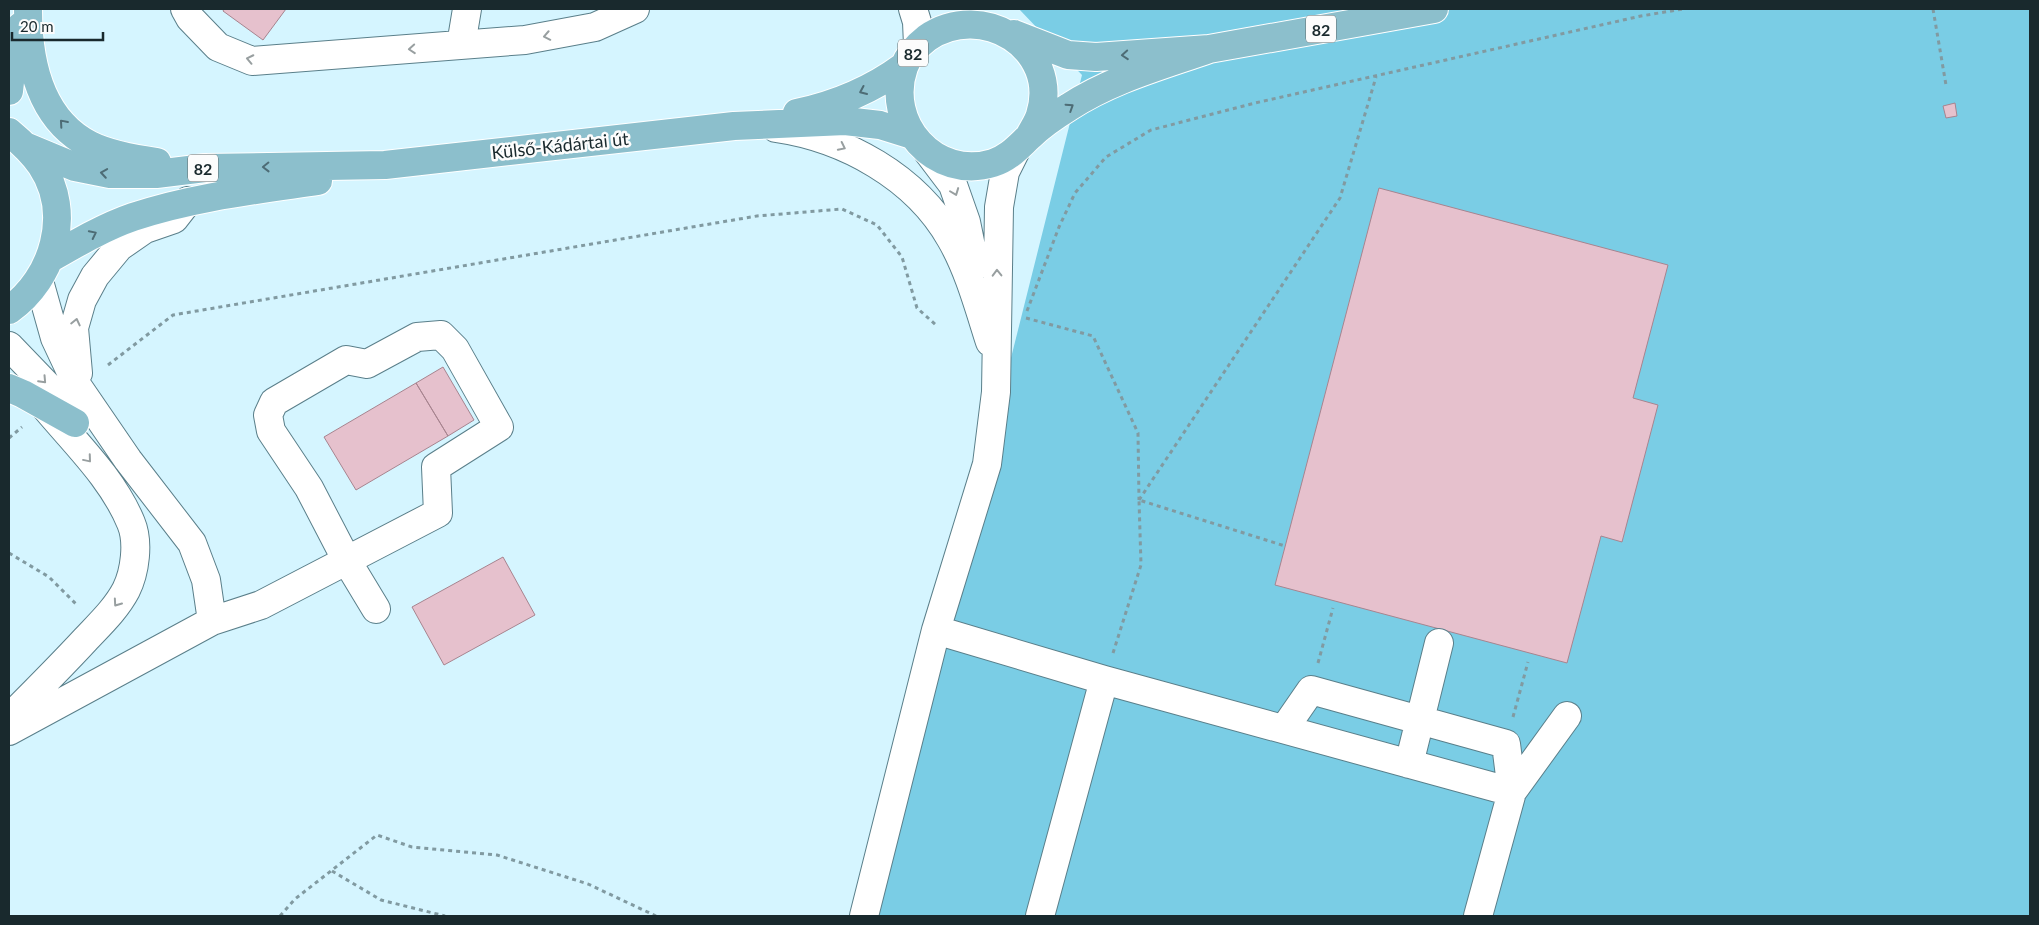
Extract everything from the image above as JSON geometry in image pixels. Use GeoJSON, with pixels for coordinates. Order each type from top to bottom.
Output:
{"type":"FeatureCollection","features":[{"type":"Feature","properties":{"kind":"main road"},"geometry":{"type":"LineString","coordinates":[[9,91],[14,45],[28,9]]}},
{"type":"Feature","properties":{"kind":"main road"},"geometry":{"type":"LineString","coordinates":[[28,9],[30,50],[36,76],[47,102],[76,137],[91,146],[114,153],[139,159],[205,168]]}},
{"type":"Feature","properties":{"kind":"main road","name":"Külső-Kádártai út"},"geometry":{"type":"LineString","coordinates":[[734,126],[816,109],[864,90],[911,56],[937,30],[960,22],[987,21],[1068,54],[1086,56],[1208,49],[1434,9]]}},
{"type":"Feature","properties":{"kind":"main road"},"geometry":{"type":"LineString","coordinates":[[987,21],[1026,48],[1039,69],[1043,92],[1040,115],[1022,144]]}},
{"type":"Feature","properties":{"kind":"main road","name":"Külső-Kádártai út"},"geometry":{"type":"LineString","coordinates":[[385,165],[734,126],[845,121],[880,125],[920,143],[948,162],[971,166],[994,163],[1022,144],[1068,107],[1101,88],[1208,49]]}},
{"type":"Feature","properties":{"kind":"main road","name":"82"},"geometry":{"type":"LineString","coordinates":[[911,56],[899,90],[902,114],[920,143]]}},
{"type":"Feature","properties":{"kind":"main road","name":"82"},"geometry":{"type":"LineString","coordinates":[[18,140],[75,168],[110,174],[156,174],[205,168],[385,165]]}},
{"type":"Feature","properties":{"kind":"main road","name":"82"},"geometry":{"type":"LineString","coordinates":[[18,140],[42,166],[55,204],[56,235],[45,270]]}},
{"type":"Feature","properties":{"kind":"main road","name":"82"},"geometry":{"type":"LineString","coordinates":[[9,310],[22,300],[45,270],[91,235],[133,217],[188,201],[355,175],[385,165]]}},
{"type":"Feature","properties":{"kind":"main road"},"geometry":{"type":"LineString","coordinates":[[9,388],[75,423]]}},
{"type":"Feature","properties":{"kind":"street"},"geometry":{"type":"LineString","coordinates":[[185,9],[190,18],[218,47],[252,61],[525,40],[595,27],[634,9]]}},
{"type":"Feature","properties":{"kind":"street"},"geometry":{"type":"LineString","coordinates":[[460,45],[467,9]]}},
{"type":"Feature","properties":{"kind":"street"},"geometry":{"type":"LineString","coordinates":[[569,9],[595,27]]}},
{"type":"Feature","properties":{"kind":"street"},"geometry":{"type":"LineString","coordinates":[[911,56],[917,22],[913,9]]}},
{"type":"Feature","properties":{"kind":"street"},"geometry":{"type":"LineString","coordinates":[[761,125],[791,130],[831,141],[879,164],[922,200],[950,238],[972,288],[990,344]]}},
{"type":"Feature","properties":{"kind":"street"},"geometry":{"type":"LineString","coordinates":[[920,143],[953,185],[966,222],[990,344],[996,392]]}},
{"type":"Feature","properties":{"kind":"street"},"geometry":{"type":"LineString","coordinates":[[864,916],[936,630],[987,464],[996,392],[999,207],[1005,172],[1022,144]]}},
{"type":"Feature","properties":{"kind":"street"},"geometry":{"type":"LineString","coordinates":[[78,387],[78,357],[74,328],[82,300],[95,276],[119,247],[145,229],[174,219],[188,201]]}},
{"type":"Feature","properties":{"kind":"street"},"geometry":{"type":"LineString","coordinates":[[45,270],[55,338],[78,387],[128,460],[192,543],[206,580],[212,621]]}},
{"type":"Feature","properties":{"kind":"street"},"geometry":{"type":"LineString","coordinates":[[9,732],[212,621],[261,605],[347,561],[438,513],[436,467],[498,427],[456,349],[440,335],[417,337],[367,364],[346,360],[274,402],[268,415],[271,431],[308,488],[347,561],[376,609]]}},
{"type":"Feature","properties":{"kind":"street"},"geometry":{"type":"LineString","coordinates":[[9,346],[61,400],[75,423],[128,460]]}},
{"type":"Feature","properties":{"kind":"street"},"geometry":{"type":"LineString","coordinates":[[9,718],[115,607],[126,589],[133,568],[135,547],[132,525],[111,487],[46,408]]}},
{"type":"Feature","properties":{"kind":"street"},"geometry":{"type":"LineString","coordinates":[[936,630],[1104,680],[1512,792]]}},
{"type":"Feature","properties":{"kind":"street"},"geometry":{"type":"LineString","coordinates":[[1409,764],[1439,643]]}},
{"type":"Feature","properties":{"kind":"street"},"geometry":{"type":"LineString","coordinates":[[1040,916],[1104,680]]}},
{"type":"Feature","properties":{"kind":"street"},"geometry":{"type":"LineString","coordinates":[[1284,729],[1311,690],[1420,720],[1506,744],[1512,792]]}},
{"type":"Feature","properties":{"kind":"street"},"geometry":{"type":"LineString","coordinates":[[1478,916],[1512,792],[1567,716]]}},
{"type":"Feature","properties":{"kind":"path"},"geometry":{"type":"LineString","coordinates":[[1104,680],[1141,565],[1138,433],[1093,336],[1023,317],[1031,306],[1059,228],[1075,193],[1106,158],[1151,130],[1377,76],[1641,16],[1683,9]]}},
{"type":"Feature","properties":{"kind":"path"},"geometry":{"type":"LineString","coordinates":[[1933,9],[1946,84]]}},
{"type":"Feature","properties":{"kind":"path"},"geometry":{"type":"LineString","coordinates":[[1139,500],[1340,198],[1377,76]]}},
{"type":"Feature","properties":{"kind":"path"},"geometry":{"type":"LineString","coordinates":[[78,387],[173,315],[756,216],[842,209],[877,225],[902,257],[917,308],[936,324]]}},
{"type":"Feature","properties":{"kind":"path"},"geometry":{"type":"LineString","coordinates":[[9,438],[46,408]]}},
{"type":"Feature","properties":{"kind":"path"},"geometry":{"type":"LineString","coordinates":[[1139,500],[1285,546]]}},
{"type":"Feature","properties":{"kind":"path"},"geometry":{"type":"LineString","coordinates":[[9,553],[49,577],[98,626]]}},
{"type":"Feature","properties":{"kind":"path"},"geometry":{"type":"LineString","coordinates":[[1311,690],[1333,608]]}},
{"type":"Feature","properties":{"kind":"path"},"geometry":{"type":"LineString","coordinates":[[1506,744],[1528,662]]}},
{"type":"Feature","properties":{"kind":"path"},"geometry":{"type":"LineString","coordinates":[[280,916],[296,899],[377,834],[412,847],[497,855],[588,884],[656,916]]}},
{"type":"Feature","properties":{"kind":"path"},"geometry":{"type":"LineString","coordinates":[[332,871],[381,900],[445,916]]}},
{"type":"Feature","properties":{"kind":"shaded area"},"geometry":{"type":"Polygon","coordinates":[[[1019,9],[2030,9],[2030,916],[871,916],[1082,75],[1019,9]]]}},
{"type":"Feature","properties":{"kind":"building"},"geometry":{"type":"Polygon","coordinates":[[[224,9],[286,9],[263,40],[223,11],[224,9]]]}},
{"type":"Feature","properties":{"kind":"building"},"geometry":{"type":"Polygon","coordinates":[[[1955,103],[1957,116],[1946,118],[1943,106],[1955,103]]]}},
{"type":"Feature","properties":{"kind":"building"},"geometry":{"type":"Polygon","coordinates":[[[1379,188],[1668,265],[1633,398],[1658,405],[1622,542],[1601,536],[1567,663],[1275,585],[1379,188]]]}},
{"type":"Feature","properties":{"kind":"building"},"geometry":{"type":"Polygon","coordinates":[[[443,367],[474,420],[448,436],[416,383],[443,367]]]}},
{"type":"Feature","properties":{"kind":"building"},"geometry":{"type":"Polygon","coordinates":[[[416,383],[448,436],[356,490],[324,437],[416,383]]]}},
{"type":"Feature","properties":{"kind":"building"},"geometry":{"type":"Polygon","coordinates":[[[503,557],[535,615],[444,665],[412,607],[503,557]]]}}]}
